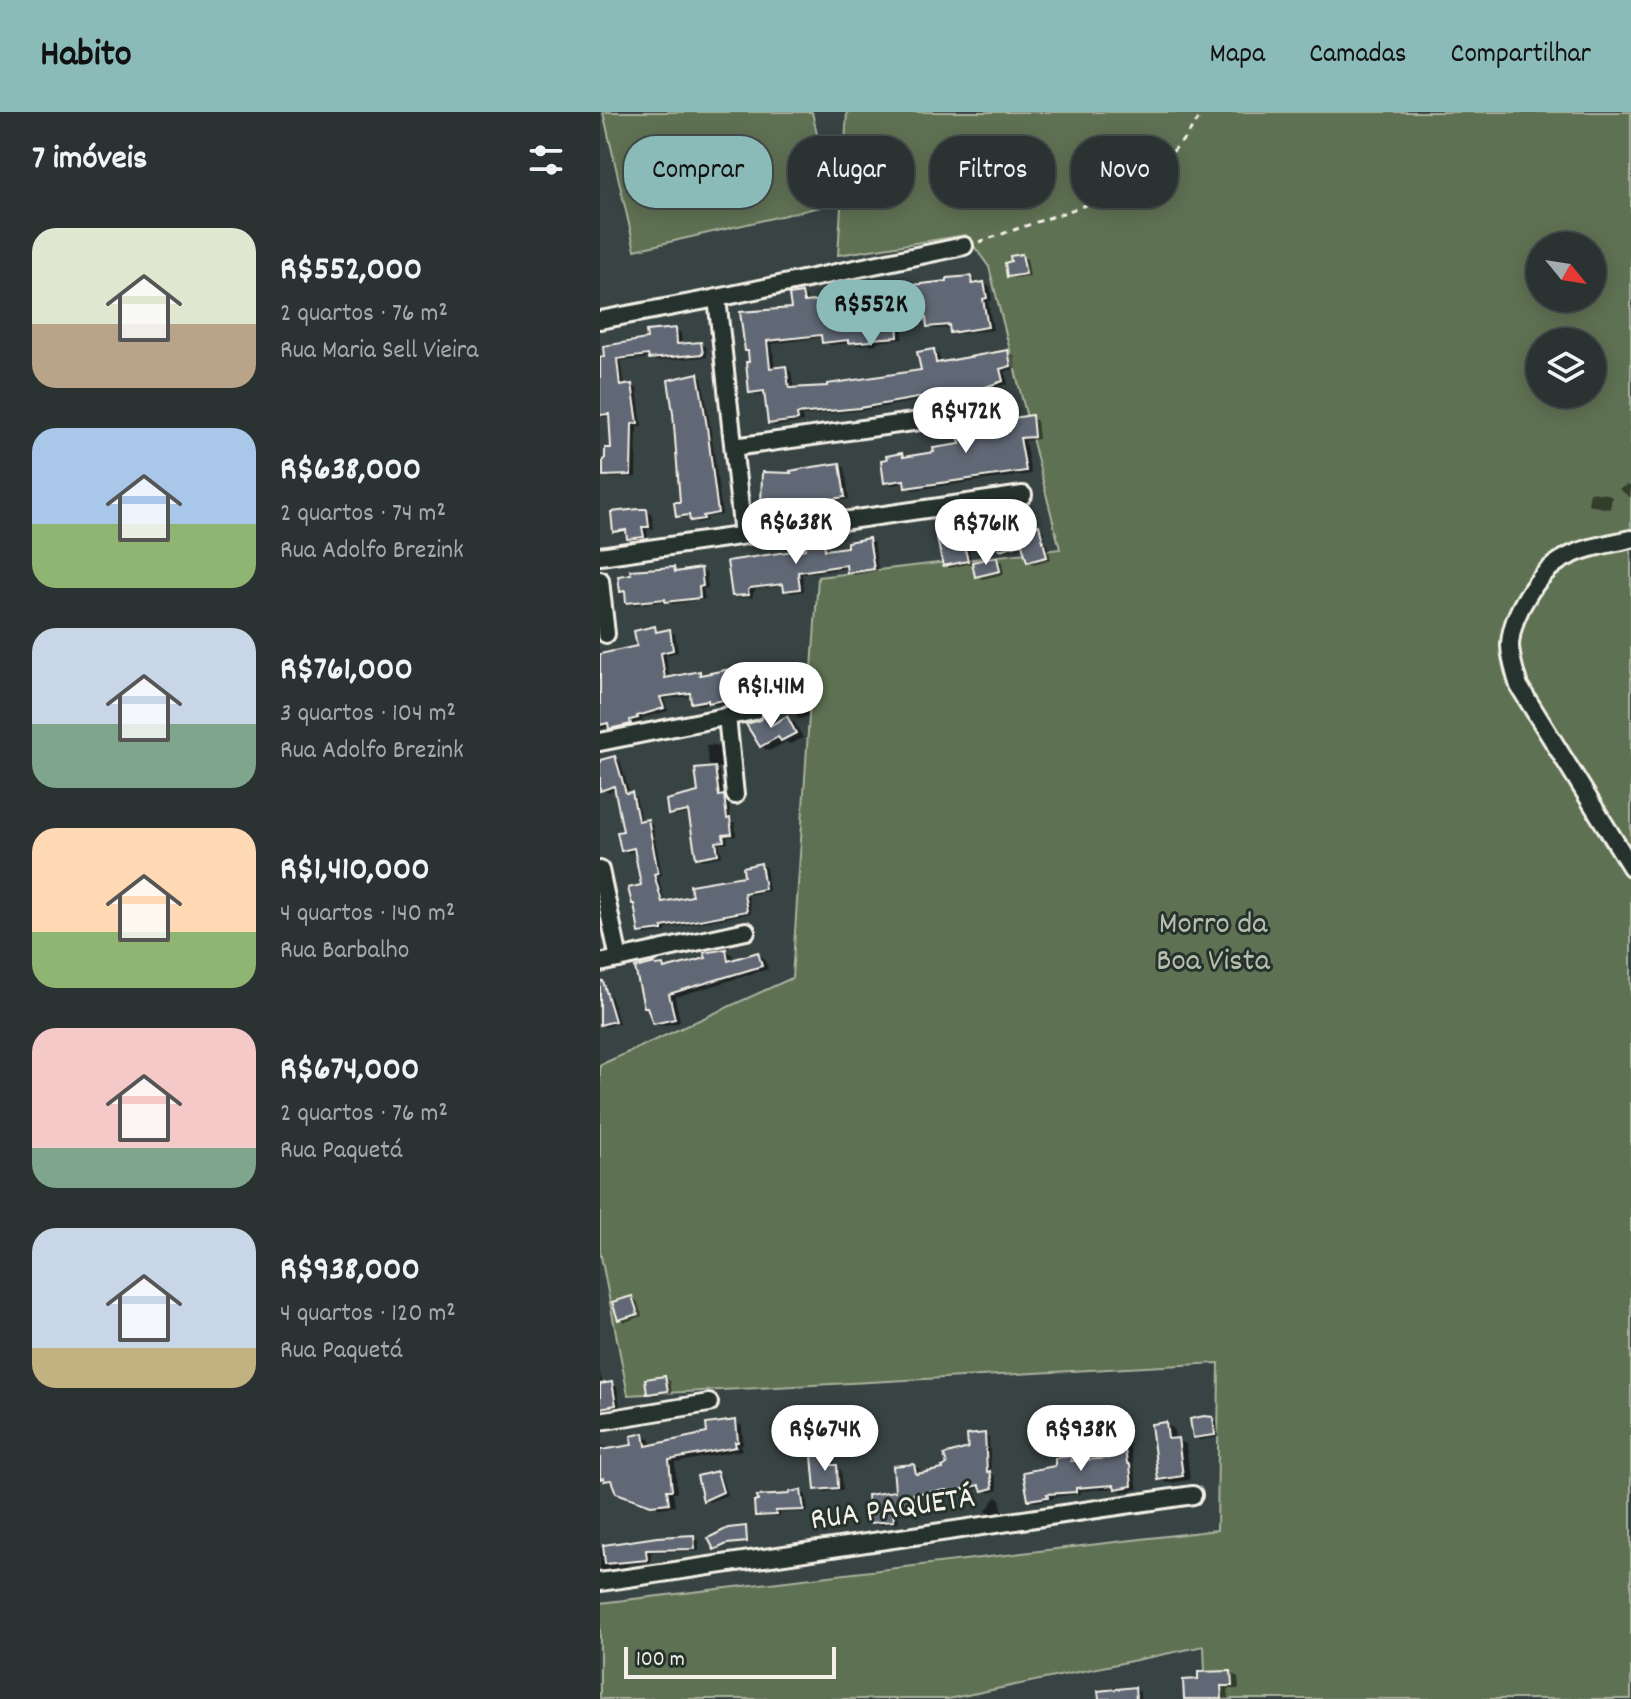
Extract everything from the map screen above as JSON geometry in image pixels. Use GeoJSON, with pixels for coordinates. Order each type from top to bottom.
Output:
{"type":"FeatureCollection","features":[{"type":"Feature","properties":{"kind":"street"},"geometry":{"type":"LineString","coordinates":[[600,320],[964,246]]}},
{"type":"Feature","properties":{"kind":"street"},"geometry":{"type":"LineString","coordinates":[[717,298],[743,535]]}},
{"type":"Feature","properties":{"kind":"street"},"geometry":{"type":"LineString","coordinates":[[734,447],[1005,409]]}},
{"type":"Feature","properties":{"kind":"street"},"geometry":{"type":"LineString","coordinates":[[600,556],[1023,495]]}},
{"type":"Feature","properties":{"kind":"street"},"geometry":{"type":"LineString","coordinates":[[1631,539],[1576,553],[1546,570],[1525,602],[1510,643],[1519,686],[1631,867]]}},
{"type":"Feature","properties":{"kind":"street"},"geometry":{"type":"LineString","coordinates":[[600,580],[606,634]]}},
{"type":"Feature","properties":{"kind":"street"},"geometry":{"type":"LineString","coordinates":[[600,742],[754,711]]}},
{"type":"Feature","properties":{"kind":"street"},"geometry":{"type":"LineString","coordinates":[[727,716],[735,795]]}},
{"type":"Feature","properties":{"kind":"street"},"geometry":{"type":"LineString","coordinates":[[600,870],[619,959]]}},
{"type":"Feature","properties":{"kind":"street"},"geometry":{"type":"LineString","coordinates":[[600,963],[746,931]]}},
{"type":"Feature","properties":{"kind":"street"},"geometry":{"type":"LineString","coordinates":[[600,1421],[709,1403]]}},
{"type":"Feature","properties":{"kind":"street","name":"RUA PAQUETÁ"},"geometry":{"type":"LineString","coordinates":[[600,1582],[1193,1495]]}},
{"type":"Feature","properties":{"kind":"path"},"geometry":{"type":"LineString","coordinates":[[964,246],[1112,196],[1133,185],[1174,152],[1203,112]]}},
{"type":"Feature","properties":{"kind":"green space"},"geometry":{"type":"Polygon","coordinates":[[[603,112],[812,112],[817,136],[788,136],[788,208],[816,208],[635,250],[625,208],[772,208],[772,136],[624,136],[624,203],[603,112]]]}},
{"type":"Feature","properties":{"kind":"green space","name":"Morro da Boa Vista"},"geometry":{"type":"Polygon","coordinates":[[[847,112],[1631,112],[1631,1699],[1206,1699],[1204,1646],[948,1699],[600,1699],[600,1603],[1217,1530],[1219,1363],[628,1395],[600,1251],[600,1065],[792,978],[818,577],[1060,549],[989,267],[966,235],[838,255],[841,208],[914,208],[914,136],[845,136],[847,112]]]}},
{"type":"Feature","properties":{"kind":"building"},"geometry":{"type":"Polygon","coordinates":[[[1022,254],[1026,274],[1007,277],[1005,263],[1011,261],[1010,256],[1022,254]]]}},
{"type":"Feature","properties":{"kind":"building"},"geometry":{"type":"Polygon","coordinates":[[[971,276],[972,284],[984,282],[987,298],[983,299],[988,327],[950,333],[949,325],[927,327],[926,317],[897,319],[898,337],[848,343],[848,340],[822,343],[821,335],[767,341],[770,368],[786,366],[789,388],[827,386],[921,370],[917,352],[934,349],[936,363],[1008,350],[1011,366],[1000,369],[1003,381],[953,394],[797,414],[798,420],[768,424],[764,391],[749,393],[748,351],[745,351],[740,312],[791,308],[789,295],[802,293],[804,302],[837,299],[838,310],[878,305],[877,297],[896,295],[895,287],[971,276]]]}},
{"type":"Feature","properties":{"kind":"building"},"geometry":{"type":"Polygon","coordinates":[[[676,328],[677,344],[701,342],[703,354],[617,359],[620,386],[632,384],[638,423],[632,424],[631,475],[603,476],[605,448],[611,448],[609,414],[600,415],[600,357],[604,357],[603,346],[647,339],[646,331],[676,328]]]}},
{"type":"Feature","properties":{"kind":"building"},"geometry":{"type":"Polygon","coordinates":[[[698,373],[718,513],[690,521],[689,515],[676,517],[674,502],[680,502],[668,380],[698,373]]]}},
{"type":"Feature","properties":{"kind":"building"},"geometry":{"type":"Polygon","coordinates":[[[1032,415],[1034,437],[1020,438],[1026,471],[905,488],[904,480],[884,483],[881,460],[887,459],[886,456],[902,453],[903,457],[934,452],[933,448],[960,444],[957,427],[1032,415]]]}},
{"type":"Feature","properties":{"kind":"building"},"geometry":{"type":"Polygon","coordinates":[[[840,463],[845,497],[761,506],[762,472],[791,473],[840,463]]]}},
{"type":"Feature","properties":{"kind":"building"},"geometry":{"type":"Polygon","coordinates":[[[647,509],[649,527],[642,527],[644,537],[627,539],[626,530],[613,532],[611,512],[647,509]]]}},
{"type":"Feature","properties":{"kind":"building"},"geometry":{"type":"Polygon","coordinates":[[[1012,517],[1015,532],[1039,525],[1047,557],[1027,562],[1022,544],[999,550],[993,521],[1012,517]]]}},
{"type":"Feature","properties":{"kind":"building"},"geometry":{"type":"Polygon","coordinates":[[[959,524],[968,561],[943,566],[935,529],[959,524]]]}},
{"type":"Feature","properties":{"kind":"building"},"geometry":{"type":"Polygon","coordinates":[[[869,538],[874,569],[847,573],[846,565],[798,572],[800,589],[784,591],[783,584],[750,588],[749,595],[732,596],[727,561],[806,549],[805,545],[824,542],[825,550],[847,547],[847,542],[869,538]]]}},
{"type":"Feature","properties":{"kind":"building"},"geometry":{"type":"Polygon","coordinates":[[[997,557],[1000,571],[975,577],[972,562],[997,557]]]}},
{"type":"Feature","properties":{"kind":"building"},"geometry":{"type":"Polygon","coordinates":[[[674,567],[675,572],[701,568],[703,586],[699,587],[700,598],[626,603],[625,591],[620,592],[618,576],[631,574],[630,570],[674,567]]]}},
{"type":"Feature","properties":{"kind":"building"},"geometry":{"type":"Polygon","coordinates":[[[655,626],[656,632],[670,629],[673,650],[661,653],[665,678],[731,669],[736,694],[708,703],[708,700],[691,703],[690,693],[660,697],[664,708],[637,716],[630,720],[631,724],[609,729],[608,723],[600,725],[600,654],[637,646],[634,631],[655,626]]]}},
{"type":"Feature","properties":{"kind":"building"},"geometry":{"type":"Polygon","coordinates":[[[765,713],[771,725],[787,716],[796,733],[781,741],[778,737],[760,747],[746,724],[761,720],[765,713]]]}},
{"type":"Feature","properties":{"kind":"building"},"geometry":{"type":"Polygon","coordinates":[[[615,756],[626,793],[632,792],[638,821],[648,819],[658,873],[654,874],[662,902],[692,896],[690,885],[744,876],[743,867],[761,863],[765,889],[744,893],[747,911],[639,933],[628,888],[641,885],[634,848],[621,851],[617,832],[623,831],[614,786],[600,791],[600,760],[615,756]]]}},
{"type":"Feature","properties":{"kind":"building"},"geometry":{"type":"Polygon","coordinates":[[[715,767],[719,796],[724,795],[732,834],[723,835],[724,841],[716,842],[718,854],[696,858],[688,811],[668,815],[666,800],[698,792],[695,769],[715,767]]]}},
{"type":"Feature","properties":{"kind":"building"},"geometry":{"type":"Polygon","coordinates":[[[726,949],[728,961],[758,952],[762,966],[669,994],[675,1019],[653,1024],[647,1007],[644,1007],[635,968],[655,963],[656,966],[663,965],[664,969],[706,958],[704,953],[726,949]]]}},
{"type":"Feature","properties":{"kind":"building"},"geometry":{"type":"Polygon","coordinates":[[[600,981],[603,981],[615,1021],[600,1025],[600,981]]]}},
{"type":"Feature","properties":{"kind":"building"},"geometry":{"type":"Polygon","coordinates":[[[632,1296],[638,1314],[618,1320],[612,1302],[632,1296]]]}},
{"type":"Feature","properties":{"kind":"building"},"geometry":{"type":"Polygon","coordinates":[[[665,1376],[668,1391],[647,1394],[645,1379],[665,1376]]]}},
{"type":"Feature","properties":{"kind":"building"},"geometry":{"type":"Polygon","coordinates":[[[612,1382],[616,1405],[600,1408],[600,1384],[612,1382]]]}},
{"type":"Feature","properties":{"kind":"building"},"geometry":{"type":"Polygon","coordinates":[[[1213,1417],[1215,1435],[1193,1438],[1190,1419],[1213,1417]]]}},
{"type":"Feature","properties":{"kind":"building"},"geometry":{"type":"Polygon","coordinates":[[[736,1420],[736,1447],[669,1460],[672,1490],[667,1490],[669,1503],[651,1505],[616,1493],[611,1480],[600,1479],[600,1450],[632,1445],[631,1436],[644,1433],[646,1446],[707,1433],[706,1424],[736,1420]]]}},
{"type":"Feature","properties":{"kind":"building"},"geometry":{"type":"Polygon","coordinates":[[[1166,1422],[1168,1439],[1178,1438],[1183,1476],[1158,1480],[1151,1424],[1166,1422]]]}},
{"type":"Feature","properties":{"kind":"building"},"geometry":{"type":"Polygon","coordinates":[[[985,1433],[987,1472],[990,1471],[993,1488],[982,1491],[979,1485],[948,1493],[947,1490],[913,1494],[914,1510],[893,1512],[894,1521],[870,1523],[867,1495],[895,1491],[893,1466],[914,1464],[916,1474],[943,1469],[947,1465],[944,1455],[968,1448],[967,1435],[985,1433]]]}},
{"type":"Feature","properties":{"kind":"building"},"geometry":{"type":"Polygon","coordinates":[[[1123,1437],[1132,1486],[1076,1488],[1076,1492],[1047,1494],[1048,1497],[1028,1500],[1023,1472],[1055,1466],[1055,1458],[1071,1456],[1071,1461],[1109,1458],[1107,1439],[1123,1437]]]}},
{"type":"Feature","properties":{"kind":"building"},"geometry":{"type":"Polygon","coordinates":[[[829,1454],[830,1465],[837,1465],[838,1488],[815,1490],[812,1456],[829,1454]]]}},
{"type":"Feature","properties":{"kind":"building"},"geometry":{"type":"Polygon","coordinates":[[[717,1471],[723,1492],[703,1501],[697,1476],[717,1471]]]}},
{"type":"Feature","properties":{"kind":"building"},"geometry":{"type":"Polygon","coordinates":[[[801,1490],[804,1510],[775,1511],[776,1515],[755,1516],[754,1501],[758,1501],[757,1496],[801,1490]]]}},
{"type":"Feature","properties":{"kind":"building"},"geometry":{"type":"Polygon","coordinates":[[[746,1526],[747,1542],[727,1544],[714,1550],[708,1538],[728,1528],[746,1526]]]}},
{"type":"Feature","properties":{"kind":"building"},"geometry":{"type":"Polygon","coordinates":[[[694,1535],[695,1549],[646,1550],[647,1560],[605,1564],[603,1545],[694,1535]]]}},
{"type":"Feature","properties":{"kind":"building"},"geometry":{"type":"Polygon","coordinates":[[[1231,1671],[1232,1686],[1221,1686],[1222,1699],[1184,1699],[1183,1680],[1198,1679],[1198,1672],[1231,1671]]]}},
{"type":"Feature","properties":{"kind":"building"},"geometry":{"type":"Polygon","coordinates":[[[1135,1687],[1136,1699],[1099,1699],[1098,1691],[1135,1687]]]}}]}
